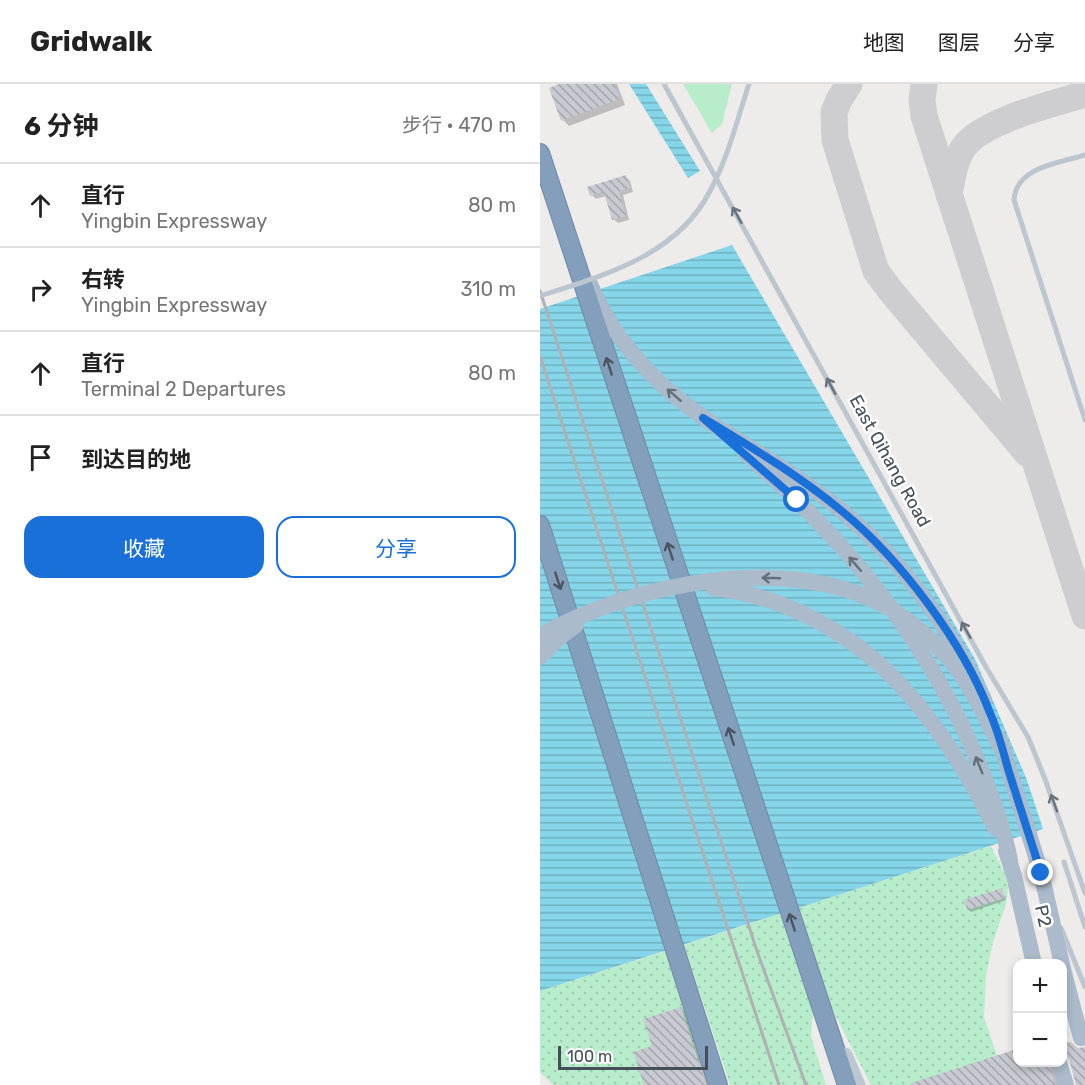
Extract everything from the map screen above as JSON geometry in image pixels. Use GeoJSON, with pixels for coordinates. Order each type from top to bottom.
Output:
{"type":"FeatureCollection","features":[{"type":"Feature","properties":{"kind":"highway"},"geometry":{"type":"LineString","coordinates":[[540,153],[847,1085]]}},
{"type":"Feature","properties":{"kind":"highway"},"geometry":{"type":"LineString","coordinates":[[540,525],[718,1085]]}},
{"type":"Feature","properties":{"kind":"main road"},"geometry":{"type":"LineString","coordinates":[[567,231],[595,298],[622,339],[658,381],[766,471],[810,513],[876,588],[907,629],[925,656],[964,728],[996,806],[1012,868]]}},
{"type":"Feature","properties":{"kind":"main road"},"geometry":{"type":"LineString","coordinates":[[703,418],[802,481],[856,523],[894,562],[930,609],[965,662],[990,712],[1041,873],[1061,959]]}},
{"type":"Feature","properties":{"kind":"main road"},"geometry":{"type":"LineString","coordinates":[[540,636],[578,616],[629,598],[706,581],[774,578],[830,586],[884,606],[909,621],[942,650],[969,687],[1003,752]]}},
{"type":"Feature","properties":{"kind":"main road"},"geometry":{"type":"LineString","coordinates":[[659,591],[707,587],[736,590],[760,596],[783,603],[818,619],[858,645],[893,676],[921,708],[948,746],[972,784],[1012,868]]}},
{"type":"Feature","properties":{"kind":"main road"},"geometry":{"type":"LineString","coordinates":[[540,657],[560,637],[602,608]]}},
{"type":"Feature","properties":{"kind":"main road","name":"P2"},"geometry":{"type":"LineString","coordinates":[[1012,868],[1033,959]]}},
{"type":"Feature","properties":{"kind":"main road"},"geometry":{"type":"LineString","coordinates":[[1067,983],[1081,1038]]}},
{"type":"Feature","properties":{"kind":"main road"},"geometry":{"type":"LineString","coordinates":[[1061,1067],[1066,1085]]}},
{"type":"Feature","properties":{"kind":"street"},"geometry":{"type":"LineString","coordinates":[[818,998],[858,1085]]}},
{"type":"Feature","properties":{"kind":"lane","name":"East Qihang Road"},"geometry":{"type":"LineString","coordinates":[[664,84],[986,667],[1028,737],[1085,893]]}},
{"type":"Feature","properties":{"kind":"lane"},"geometry":{"type":"LineString","coordinates":[[540,296],[610,273],[649,255],[674,236],[710,194],[722,167],[749,84]]}},
{"type":"Feature","properties":{"kind":"lane"},"geometry":{"type":"LineString","coordinates":[[1085,155],[1041,169],[1023,178],[1019,183],[1014,200],[1085,420]]}},
{"type":"Feature","properties":{"kind":"lane"},"geometry":{"type":"LineString","coordinates":[[1064,862],[1085,927]]}},
{"type":"Feature","properties":{"kind":"lane"},"geometry":{"type":"LineString","coordinates":[[1041,873],[1085,987]]}},
{"type":"Feature","properties":{"kind":"green space"},"geometry":{"type":"Polygon","coordinates":[[[683,84],[732,84],[722,124],[712,133],[683,84]]]}},
{"type":"Feature","properties":{"kind":"green space"},"geometry":{"type":"Polygon","coordinates":[[[991,846],[1005,874],[1008,889],[986,975],[984,1017],[997,1056],[917,1085],[871,1085],[829,1003],[797,908],[991,846]]]}},
{"type":"Feature","properties":{"kind":"green space"},"geometry":{"type":"Polygon","coordinates":[[[783,913],[813,1009],[811,1036],[826,1085],[730,1085],[684,945],[783,913]]]}},
{"type":"Feature","properties":{"kind":"green space"},"geometry":{"type":"Polygon","coordinates":[[[669,950],[696,1031],[701,1085],[553,1085],[540,1072],[540,991],[669,950]]]}},
{"type":"Feature","properties":{"kind":"water"},"geometry":{"type":"Polygon","coordinates":[[[629,84],[646,84],[700,171],[688,178],[629,84]]]}},
{"type":"Feature","properties":{"kind":"water"},"geometry":{"type":"Polygon","coordinates":[[[732,245],[975,659],[1027,780],[1043,829],[540,991],[540,309],[732,245]]]}},
{"type":"Feature","properties":{"kind":"building"},"geometry":{"type":"Polygon","coordinates":[[[559,84],[614,84],[620,99],[561,121],[549,88],[559,84]]]}},
{"type":"Feature","properties":{"kind":"building"},"geometry":{"type":"Polygon","coordinates":[[[626,175],[630,188],[619,191],[626,216],[612,220],[602,192],[590,196],[587,187],[626,175]]]}},
{"type":"Feature","properties":{"kind":"building"},"geometry":{"type":"Polygon","coordinates":[[[1002,888],[1005,898],[967,910],[964,900],[1002,888]]]}},
{"type":"Feature","properties":{"kind":"building"},"geometry":{"type":"Polygon","coordinates":[[[681,1007],[706,1085],[644,1085],[633,1052],[652,1046],[643,1019],[681,1007]]]}},
{"type":"Feature","properties":{"kind":"building"},"geometry":{"type":"Polygon","coordinates":[[[1071,1042],[1078,1048],[1085,1047],[1085,1085],[1076,1085],[1067,1057],[1067,1043],[1071,1042]]]}},
{"type":"Feature","properties":{"kind":"building"},"geometry":{"type":"Polygon","coordinates":[[[1013,1050],[1013,1067],[1050,1067],[1055,1085],[911,1085],[911,1083],[1013,1050]]]}},
{"type":"Feature","properties":{"kind":"taxiway"},"geometry":{"type":"LineString","coordinates":[[849,84],[834,112],[835,140],[876,271],[1027,453]]}},
{"type":"Feature","properties":{"kind":"taxiway"},"geometry":{"type":"LineString","coordinates":[[924,84],[922,100],[924,116],[1085,616]]}},
{"type":"Feature","properties":{"kind":"taxiway"},"geometry":{"type":"LineString","coordinates":[[949,195],[958,158],[973,137],[1020,114],[1085,94]]}},
{"type":"Feature","properties":{"kind":"railway"},"geometry":{"type":"LineString","coordinates":[[540,291],[758,954],[806,1085]]}},
{"type":"Feature","properties":{"kind":"railway"},"geometry":{"type":"LineString","coordinates":[[540,356],[779,1085]]}},
{"type":"Feature","properties":{"kind":"route"},"geometry":{"type":"LineString","coordinates":[[797,500],[703,418],[759,452],[843,511],[894,562],[930,609],[965,662],[990,712],[1041,873]]}}]}
